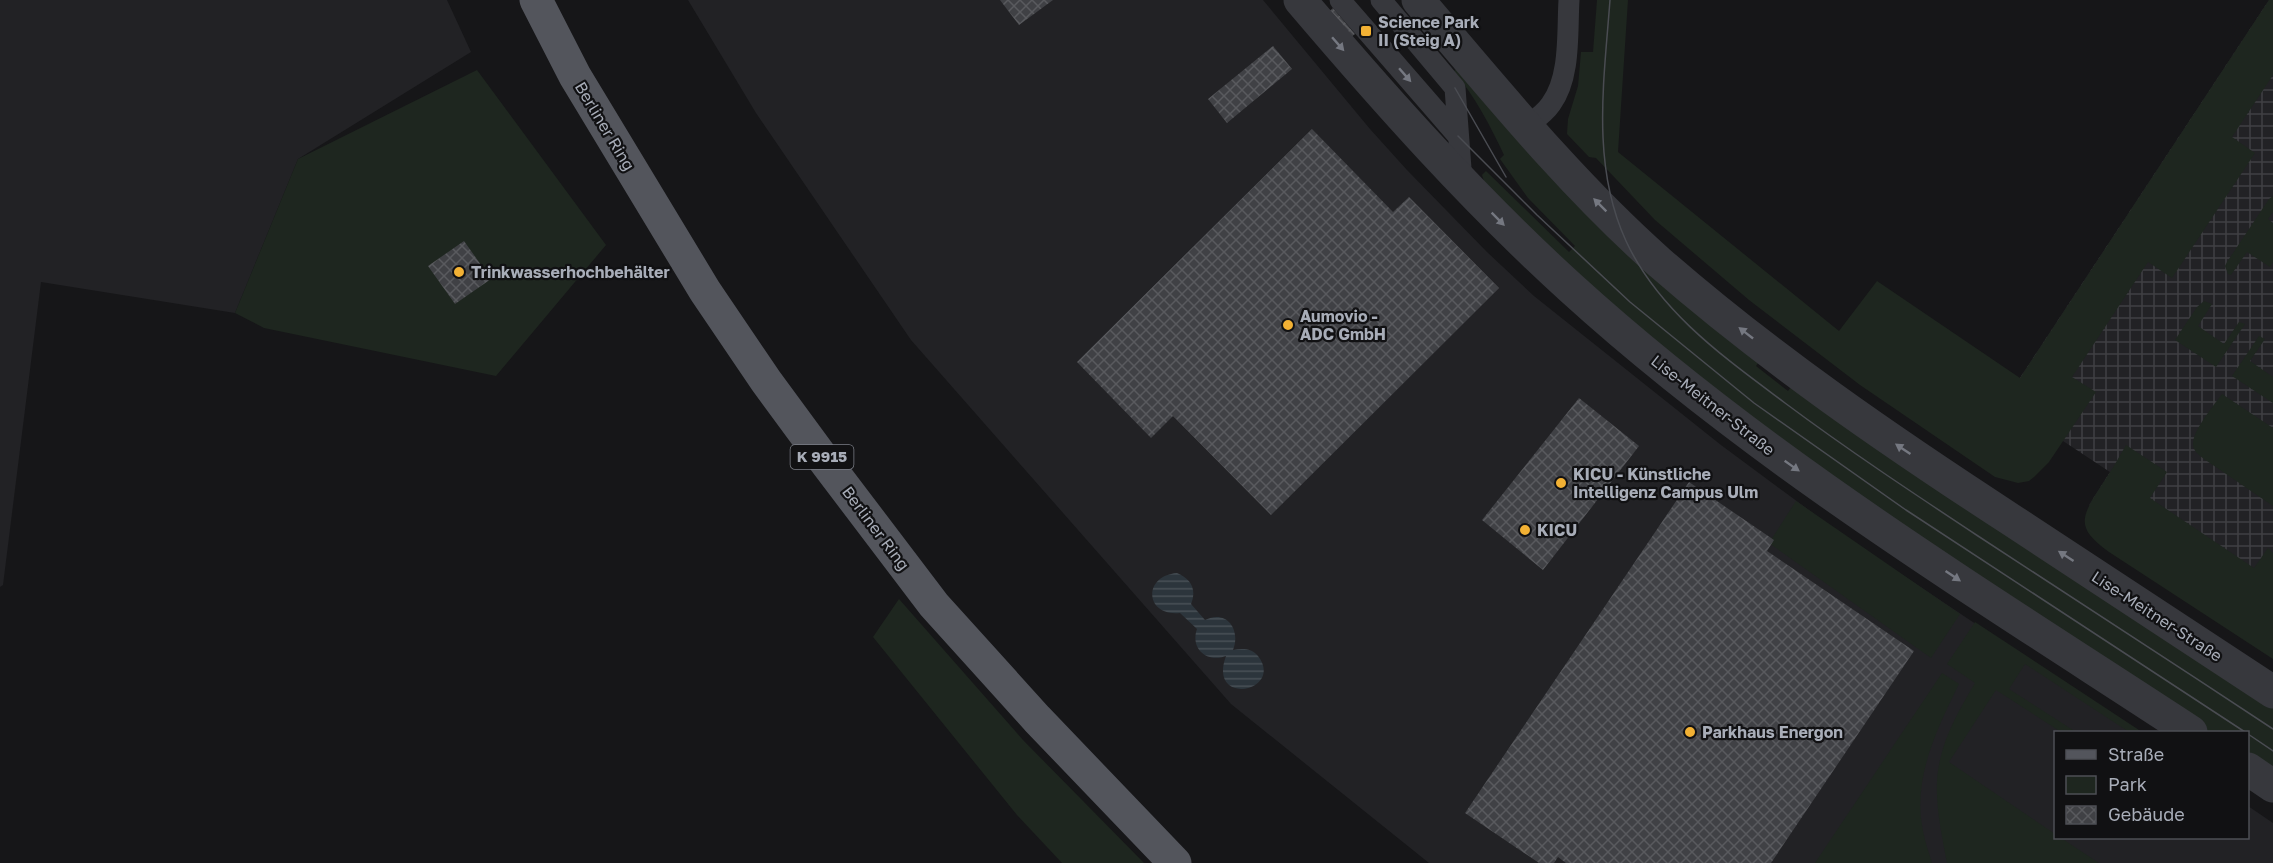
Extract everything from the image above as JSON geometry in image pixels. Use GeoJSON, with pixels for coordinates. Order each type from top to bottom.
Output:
{"type":"FeatureCollection","features":[{"type":"Feature","properties":{"kind":"main road","name":"Berliner Ring"},"geometry":{"type":"LineString","coordinates":[[536,0],[574,76],[705,291],[766,381],[827,464],[934,605],[1037,719],[1175,863]]}},
{"type":"Feature","properties":{"kind":"street","name":"Lise-Meitner-Straße"},"geometry":{"type":"LineString","coordinates":[[1300,0],[1394,109],[1463,183],[1573,290],[1658,363],[1737,426],[1855,510],[2189,731]]}},
{"type":"Feature","properties":{"kind":"street","name":"Lise-Meitner-Straße"},"geometry":{"type":"LineString","coordinates":[[1418,0],[1575,180],[1637,242],[1699,295],[1783,362],[1898,446],[2273,692]]}},
{"type":"Feature","properties":{"kind":"street"},"geometry":{"type":"LineString","coordinates":[[2249,770],[2273,786]]}},
{"type":"Feature","properties":{"kind":"lane"},"geometry":{"type":"LineString","coordinates":[[1341,0],[1458,136]]}},
{"type":"Feature","properties":{"kind":"lane"},"geometry":{"type":"LineString","coordinates":[[1381,0],[1455,88],[1463,183]]}},
{"type":"Feature","properties":{"kind":"lane"},"geometry":{"type":"LineString","coordinates":[[1527,126],[1550,106],[1559,89],[1565,61],[1569,0]]}},
{"type":"Feature","properties":{"kind":"shaded area"},"geometry":{"type":"Polygon","coordinates":[[[0,0],[447,0],[471,52],[298,159],[235,313],[41,282],[3,585],[0,587],[0,0]]]}},
{"type":"Feature","properties":{"kind":"shaded area"},"geometry":{"type":"Polygon","coordinates":[[[688,0],[1263,0],[1407,170],[1487,252],[1534,296],[1721,445],[1840,533],[2136,731],[2054,731],[2054,839],[2249,839],[2249,807],[2273,823],[2273,863],[1429,863],[1231,704],[911,340],[756,113],[688,0]]]}},
{"type":"Feature","properties":{"kind":"shaded area"},"geometry":{"type":"Polygon","coordinates":[[[2269,0],[2273,0],[2273,628],[2089,505],[2110,472],[2004,402],[2269,0]]]}},
{"type":"Feature","properties":{"kind":"shaded area"},"geometry":{"type":"Polygon","coordinates":[[[1177,573],[1192,585],[1191,604],[1205,620],[1220,617],[1230,623],[1235,635],[1233,650],[1247,649],[1258,656],[1264,668],[1262,678],[1255,685],[1245,689],[1235,688],[1227,683],[1223,672],[1226,656],[1212,658],[1202,653],[1196,643],[1197,629],[1180,613],[1168,613],[1154,603],[1153,588],[1158,581],[1177,573]]]}},
{"type":"Feature","properties":{"kind":"green space"},"geometry":{"type":"Polygon","coordinates":[[[1597,0],[1628,0],[1618,152],[1839,331],[1877,281],[2020,378],[2269,0],[2273,0],[2273,75],[2232,137],[2255,153],[2172,278],[2148,262],[2072,377],[2096,392],[2049,462],[2029,481],[2018,483],[1995,477],[1860,385],[1749,300],[1655,220],[1596,158],[1589,157],[1567,134],[1568,119],[1578,86],[1581,52],[1593,52],[1597,0]]]}},
{"type":"Feature","properties":{"kind":"green space"},"geometry":{"type":"Polygon","coordinates":[[[1462,64],[1763,356],[1756,366],[1788,391],[1795,382],[2273,703],[2273,775],[2249,760],[2249,731],[2206,731],[1930,550],[1662,357],[1486,187],[1482,175],[1486,171],[1569,252],[1575,246],[1528,198],[1500,159],[1504,155],[1493,133],[1475,101],[1454,71],[1462,64]]]}},
{"type":"Feature","properties":{"kind":"green space"},"geometry":{"type":"Polygon","coordinates":[[[477,70],[606,245],[496,376],[264,328],[235,313],[298,159],[477,70]]]}},
{"type":"Feature","properties":{"kind":"green space"},"geometry":{"type":"Polygon","coordinates":[[[2273,196],[2273,212],[2268,219],[2273,223],[2273,262],[2270,267],[2247,252],[2231,275],[2228,274],[2225,266],[2227,262],[2273,196]]]}},
{"type":"Feature","properties":{"kind":"green space"},"geometry":{"type":"Polygon","coordinates":[[[2204,301],[2212,304],[2198,326],[2224,344],[2239,322],[2245,324],[2216,367],[2175,340],[2197,307],[2204,301]]]}},
{"type":"Feature","properties":{"kind":"green space"},"geometry":{"type":"Polygon","coordinates":[[[2259,336],[2265,339],[2250,361],[2273,377],[2273,403],[2232,376],[2259,336]]]}},
{"type":"Feature","properties":{"kind":"green space"},"geometry":{"type":"Polygon","coordinates":[[[2222,394],[2273,428],[2273,506],[2204,459],[2194,449],[2196,432],[2222,394]]]}},
{"type":"Feature","properties":{"kind":"green space"},"geometry":{"type":"Polygon","coordinates":[[[2126,445],[2167,472],[2150,498],[2254,568],[2268,548],[2273,553],[2273,659],[2109,552],[2098,544],[2086,529],[2086,514],[2089,506],[2126,445]]]}},
{"type":"Feature","properties":{"kind":"green space"},"geometry":{"type":"Polygon","coordinates":[[[1796,501],[1960,614],[1931,658],[1769,543],[1796,501]]]}},
{"type":"Feature","properties":{"kind":"green space"},"geometry":{"type":"Polygon","coordinates":[[[899,599],[1023,740],[1144,863],[1062,863],[1017,815],[873,637],[899,599]]]}},
{"type":"Feature","properties":{"kind":"green space"},"geometry":{"type":"Polygon","coordinates":[[[1975,622],[2140,731],[2127,731],[2025,664],[2009,689],[2074,731],[2059,731],[1996,690],[1949,762],[2054,833],[2054,839],[2063,839],[2099,863],[1947,863],[1938,812],[1938,772],[1950,730],[1975,683],[1947,664],[1975,622]]]}},
{"type":"Feature","properties":{"kind":"green space"},"geometry":{"type":"Polygon","coordinates":[[[1942,673],[1959,684],[1935,737],[1921,792],[1920,812],[1932,863],[1815,863],[1942,673]]]}},
{"type":"Feature","properties":{"kind":"building"},"geometry":{"type":"Polygon","coordinates":[[[1000,0],[1053,0],[1019,25],[1000,0]]]}},
{"type":"Feature","properties":{"kind":"building"},"geometry":{"type":"Polygon","coordinates":[[[1333,8],[1355,34],[1346,41],[1325,15],[1333,8]]]}},
{"type":"Feature","properties":{"kind":"building"},"geometry":{"type":"Polygon","coordinates":[[[1273,46],[1292,69],[1227,123],[1208,99],[1273,46]]]}},
{"type":"Feature","properties":{"kind":"building","name":"Aumovio - ADC GmbH"},"geometry":{"type":"Polygon","coordinates":[[[1312,129],[1393,212],[1409,197],[1499,288],[1271,515],[1173,416],[1151,438],[1077,362],[1312,129]]]}},
{"type":"Feature","properties":{"kind":"building","name":"Trinkwasserhochbehälter"},"geometry":{"type":"Polygon","coordinates":[[[464,241],[491,279],[455,304],[428,266],[464,241]]]}},
{"type":"Feature","properties":{"kind":"building","name":"KICU - Künstliche Intelligenz Campus Ulm"},"geometry":{"type":"Polygon","coordinates":[[[1579,398],[1639,446],[1543,570],[1482,520],[1579,398]]]}},
{"type":"Feature","properties":{"kind":"building","name":"Parkhaus Energon"},"geometry":{"type":"Polygon","coordinates":[[[1689,482],[1774,540],[1767,551],[1914,651],[1771,863],[1566,863],[1558,857],[1554,863],[1539,863],[1465,813],[1689,482]]]}},
{"type":"Feature","properties":{"kind":"tram line"},"geometry":{"type":"LineString","coordinates":[[1610,0],[1603,92],[1604,153],[1608,183],[1615,212],[1626,241],[1656,290],[1675,312],[1739,369],[1857,454],[2273,729]]}},
{"type":"Feature","properties":{"kind":"tram line"},"geometry":{"type":"LineString","coordinates":[[1455,88],[1506,177]]}},
{"type":"Feature","properties":{"kind":"tram line"},"geometry":{"type":"LineString","coordinates":[[1458,136],[1537,215],[1630,302],[1754,403],[1906,510],[2243,731]]}},
{"type":"Feature","properties":{"kind":"tram line"},"geometry":{"type":"LineString","coordinates":[[2249,735],[2273,751]]}},
{"type":"Feature","properties":{"kind":"place","name":"Science Park II (Steig A)"},"geometry":{"type":"Point","coordinates":[1366,31]}},
{"type":"Feature","properties":{"kind":"place","name":"Trinkwasserhochbehälter"},"geometry":{"type":"Point","coordinates":[459,272]}},
{"type":"Feature","properties":{"kind":"place","name":"Aumovio - ADC GmbH"},"geometry":{"type":"Point","coordinates":[1288,325]}},
{"type":"Feature","properties":{"kind":"place","name":"KICU - Künstliche Intelligenz Campus Ulm"},"geometry":{"type":"Point","coordinates":[1561,483]}},
{"type":"Feature","properties":{"kind":"place","name":"KICU"},"geometry":{"type":"Point","coordinates":[1525,530]}},
{"type":"Feature","properties":{"kind":"place","name":"Parkhaus Energon"},"geometry":{"type":"Point","coordinates":[1690,732]}}]}
